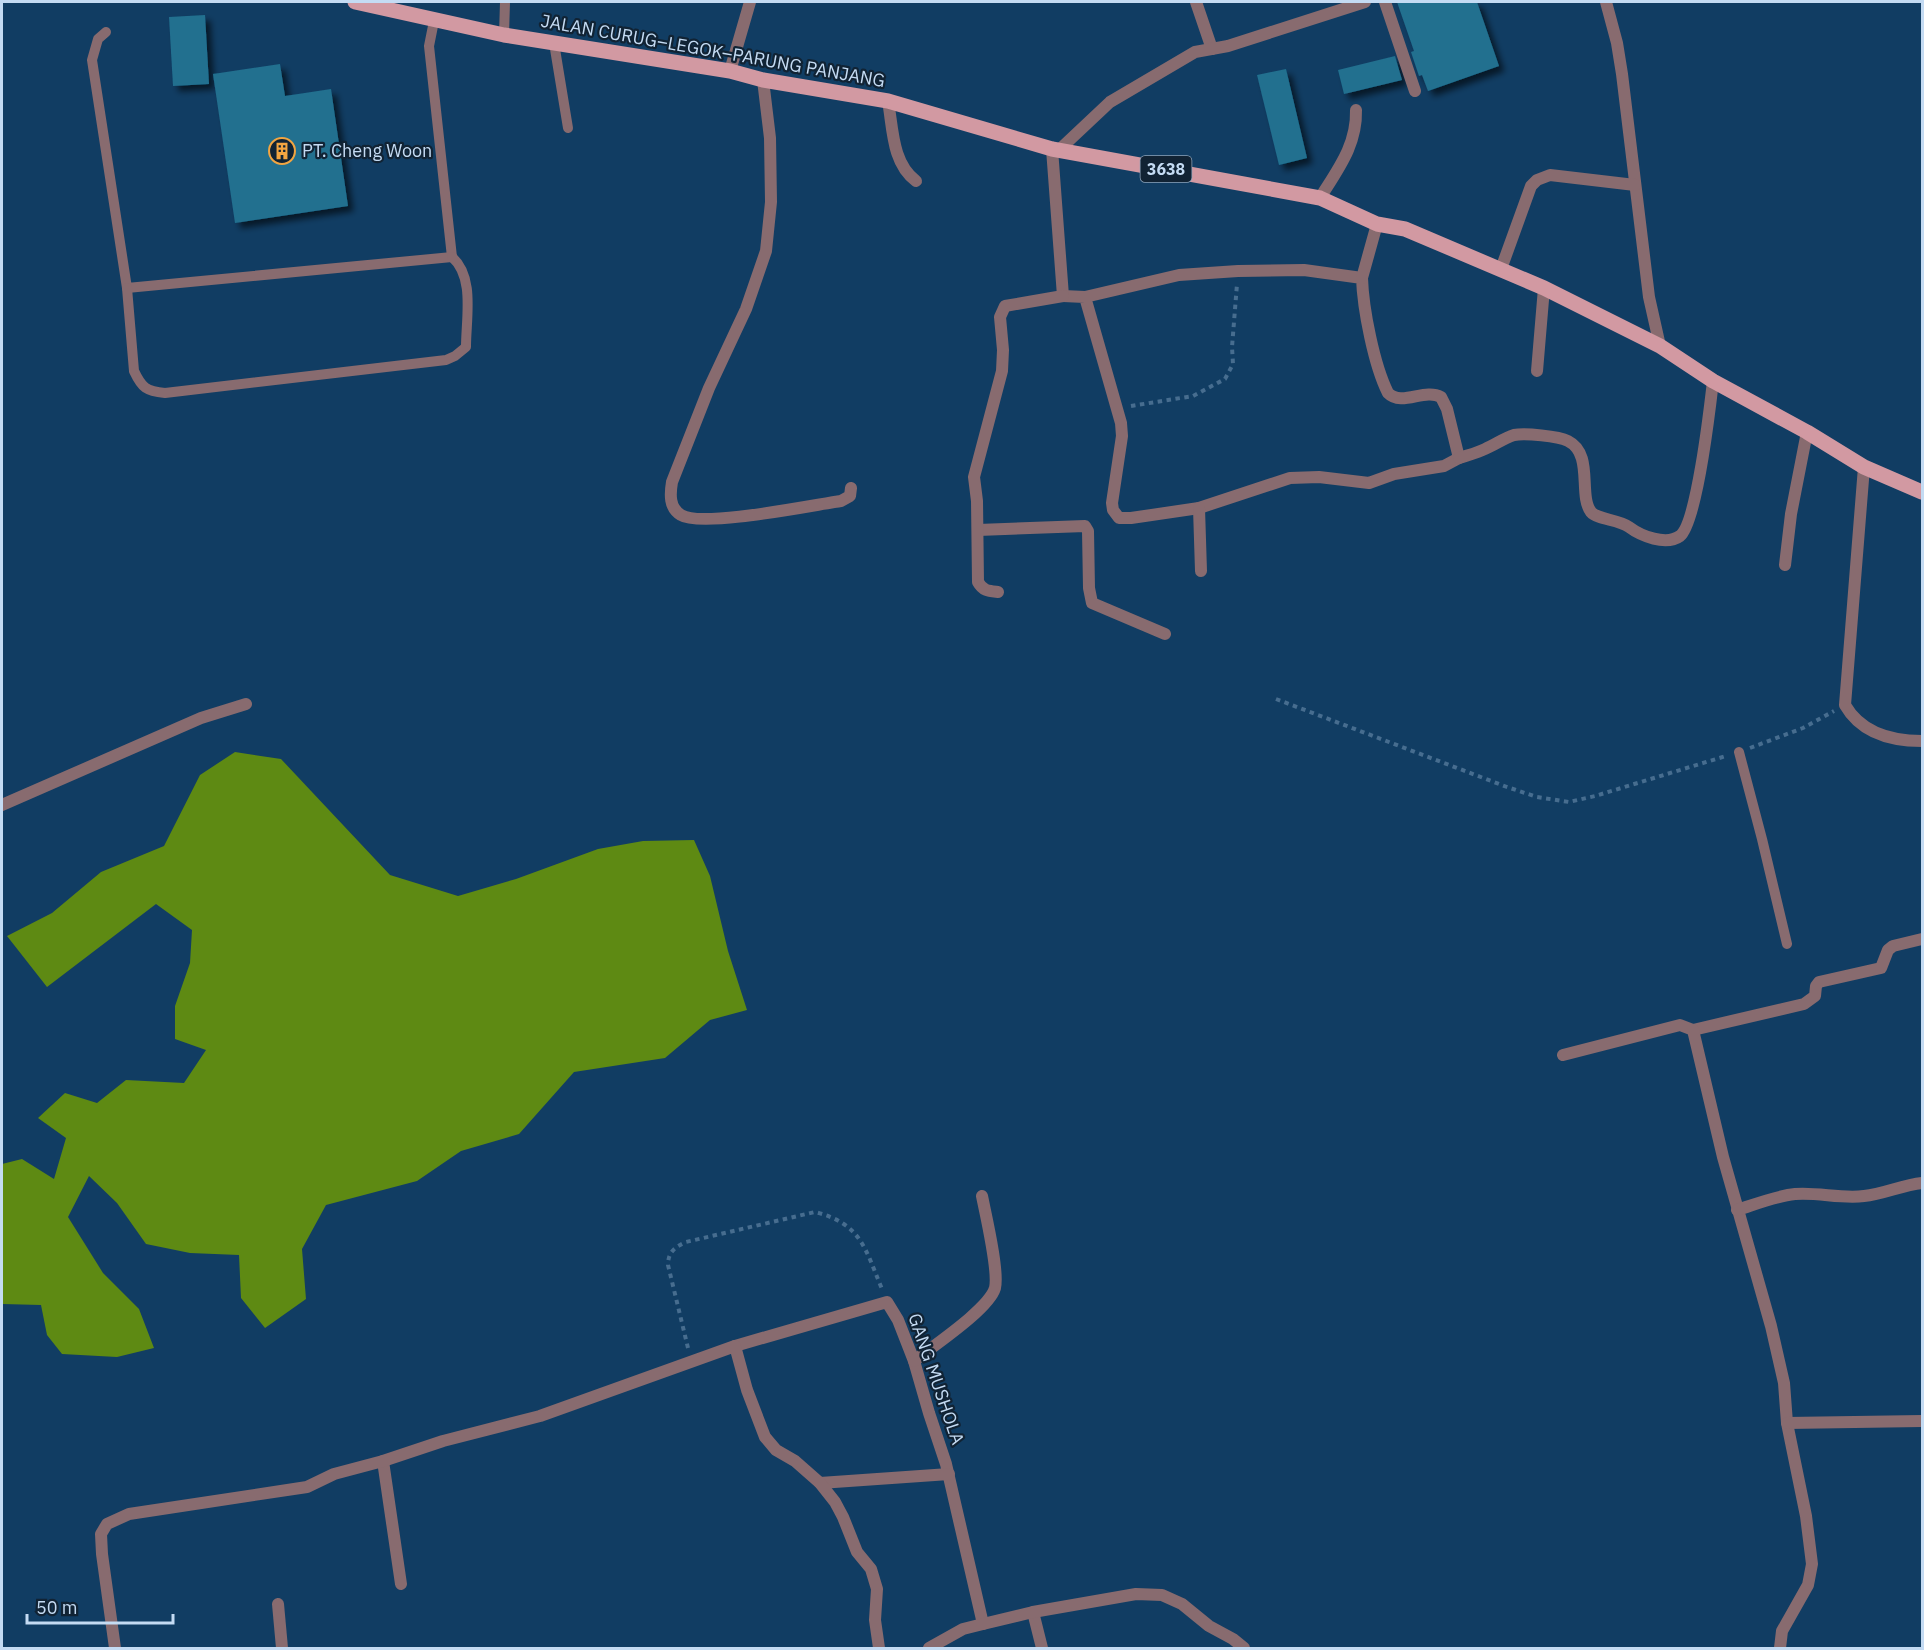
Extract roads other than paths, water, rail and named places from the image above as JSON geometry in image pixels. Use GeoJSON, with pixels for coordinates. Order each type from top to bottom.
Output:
{"type":"FeatureCollection","features":[{"type":"Feature","properties":{"kind":"main road","name":"JALAN CURUG–LEGOK–PARUNG PANJANG"},"geometry":{"type":"LineString","coordinates":[[355,2],[504,35],[730,70],[764,80],[888,101],[1056,149],[1320,198],[1377,224],[1405,229],[1544,288],[1660,346],[1713,381],[1807,432],[1864,467],[1923,492]]}},
{"type":"Feature","properties":{"kind":"street"},"geometry":{"type":"LineString","coordinates":[[730,70],[750,2]]}},
{"type":"Feature","properties":{"kind":"street"},"geometry":{"type":"LineString","coordinates":[[1196,2],[1212,49]]}},
{"type":"Feature","properties":{"kind":"street"},"geometry":{"type":"LineString","coordinates":[[1064,296],[1056,149],[1110,102],[1195,52],[1228,46],[1365,2]]}},
{"type":"Feature","properties":{"kind":"street"},"geometry":{"type":"LineString","coordinates":[[1384,2],[1415,92]]}},
{"type":"Feature","properties":{"kind":"street"},"geometry":{"type":"LineString","coordinates":[[1606,2],[1617,43],[1622,74],[1649,297],[1660,346]]}},
{"type":"Feature","properties":{"kind":"street"},"geometry":{"type":"LineString","coordinates":[[764,80],[770,138],[771,202],[766,251],[746,309],[709,388],[672,482],[670,496],[672,504],[680,515],[703,520],[841,501],[850,496],[851,488]]}},
{"type":"Feature","properties":{"kind":"street"},"geometry":{"type":"LineString","coordinates":[[888,101],[900,162],[905,173],[916,181]]}},
{"type":"Feature","properties":{"kind":"street"},"geometry":{"type":"LineString","coordinates":[[1320,198],[1346,157],[1356,126],[1356,110]]}},
{"type":"Feature","properties":{"kind":"street"},"geometry":{"type":"LineString","coordinates":[[1501,269],[1531,186],[1537,180],[1550,175],[1635,184]]}},
{"type":"Feature","properties":{"kind":"street"},"geometry":{"type":"LineString","coordinates":[[1377,224],[1362,278],[1362,295],[1388,393],[1396,398],[1430,394],[1441,397],[1448,409],[1459,458]]}},
{"type":"Feature","properties":{"kind":"street"},"geometry":{"type":"LineString","coordinates":[[998,592],[982,588],[978,582],[978,501],[974,477],[1002,371],[1000,317],[1005,306],[1064,296],[1085,297],[1179,275],[1304,270],[1362,278]]}},
{"type":"Feature","properties":{"kind":"street"},"geometry":{"type":"LineString","coordinates":[[1537,371],[1544,288]]}},
{"type":"Feature","properties":{"kind":"street"},"geometry":{"type":"LineString","coordinates":[[1085,297],[1121,423],[1122,436],[1112,503],[1115,514],[1119,518],[1199,508],[1290,477],[1319,477],[1369,483],[1394,474],[1444,466],[1514,435],[1560,437],[1570,442],[1580,453],[1588,504],[1592,513],[1624,524],[1645,536],[1666,540],[1675,538],[1681,535],[1689,520],[1704,455],[1713,381]]}},
{"type":"Feature","properties":{"kind":"street"},"geometry":{"type":"LineString","coordinates":[[1785,565],[1791,514],[1807,432]]}},
{"type":"Feature","properties":{"kind":"street"},"geometry":{"type":"LineString","coordinates":[[1864,467],[1845,705],[1863,726],[1876,734],[1904,741],[1923,741]]}},
{"type":"Feature","properties":{"kind":"street"},"geometry":{"type":"LineString","coordinates":[[1199,508],[1201,571]]}},
{"type":"Feature","properties":{"kind":"street"},"geometry":{"type":"LineString","coordinates":[[978,530],[1085,526],[1088,531],[1089,588],[1092,603],[1165,634]]}},
{"type":"Feature","properties":{"kind":"street"},"geometry":{"type":"LineString","coordinates":[[2,805],[201,718],[246,704]]}},
{"type":"Feature","properties":{"kind":"street"},"geometry":{"type":"LineString","coordinates":[[1563,1055],[1680,1025],[1693,1030],[1804,1004],[1815,996],[1819,982],[1881,968],[1888,950],[1893,946],[1923,939]]}},
{"type":"Feature","properties":{"kind":"street"},"geometry":{"type":"LineString","coordinates":[[1693,1030],[1723,1157],[1774,1337],[1784,1383],[1787,1423],[1806,1516],[1812,1564],[1808,1585],[1782,1630],[1780,1648]]}},
{"type":"Feature","properties":{"kind":"street"},"geometry":{"type":"LineString","coordinates":[[1737,1210],[1776,1197],[1795,1194],[1861,1197],[1908,1184],[1923,1183]]}},
{"type":"Feature","properties":{"kind":"street"},"geometry":{"type":"LineString","coordinates":[[914,1361],[987,1302],[995,1287],[994,1258],[982,1197]]}},
{"type":"Feature","properties":{"kind":"street","name":"GANG MUSHOLA"},"geometry":{"type":"LineString","coordinates":[[115,1648],[101,1534],[107,1524],[129,1514],[307,1487],[334,1474],[443,1441],[540,1416],[735,1346],[887,1302],[898,1320],[914,1361],[949,1474],[982,1624]]}},
{"type":"Feature","properties":{"kind":"street"},"geometry":{"type":"LineString","coordinates":[[735,1346],[747,1390],[765,1437],[776,1450],[795,1461],[820,1483],[835,1502],[857,1552],[871,1569],[877,1589],[875,1620],[879,1648]]}},
{"type":"Feature","properties":{"kind":"street"},"geometry":{"type":"LineString","coordinates":[[1787,1423],[1923,1421]]}},
{"type":"Feature","properties":{"kind":"street"},"geometry":{"type":"LineString","coordinates":[[383,1461],[401,1584]]}},
{"type":"Feature","properties":{"kind":"street"},"geometry":{"type":"LineString","coordinates":[[820,1483],[949,1474]]}},
{"type":"Feature","properties":{"kind":"street"},"geometry":{"type":"LineString","coordinates":[[929,1648],[963,1629],[982,1624],[1033,1612],[1136,1594],[1162,1595],[1182,1604],[1209,1626],[1244,1648]]}},
{"type":"Feature","properties":{"kind":"street"},"geometry":{"type":"LineString","coordinates":[[278,1604],[282,1648]]}},
{"type":"Feature","properties":{"kind":"street"},"geometry":{"type":"LineString","coordinates":[[1033,1612],[1042,1648]]}},
{"type":"Feature","properties":{"kind":"lane"},"geometry":{"type":"LineString","coordinates":[[504,35],[505,2]]}},
{"type":"Feature","properties":{"kind":"lane"},"geometry":{"type":"LineString","coordinates":[[106,32],[98,39],[92,60],[127,288],[134,371],[148,391],[165,393],[446,360],[455,357],[466,347],[467,283],[465,273],[452,256],[429,46],[434,21]]}},
{"type":"Feature","properties":{"kind":"lane"},"geometry":{"type":"LineString","coordinates":[[554,43],[568,128]]}},
{"type":"Feature","properties":{"kind":"lane"},"geometry":{"type":"LineString","coordinates":[[127,288],[452,256]]}},
{"type":"Feature","properties":{"kind":"lane"},"geometry":{"type":"LineString","coordinates":[[1739,752],[1787,944]]}},
{"type":"Feature","properties":{"kind":"place","name":"PT. Cheng Woon"},"geometry":{"type":"Point","coordinates":[282,151]}}]}
